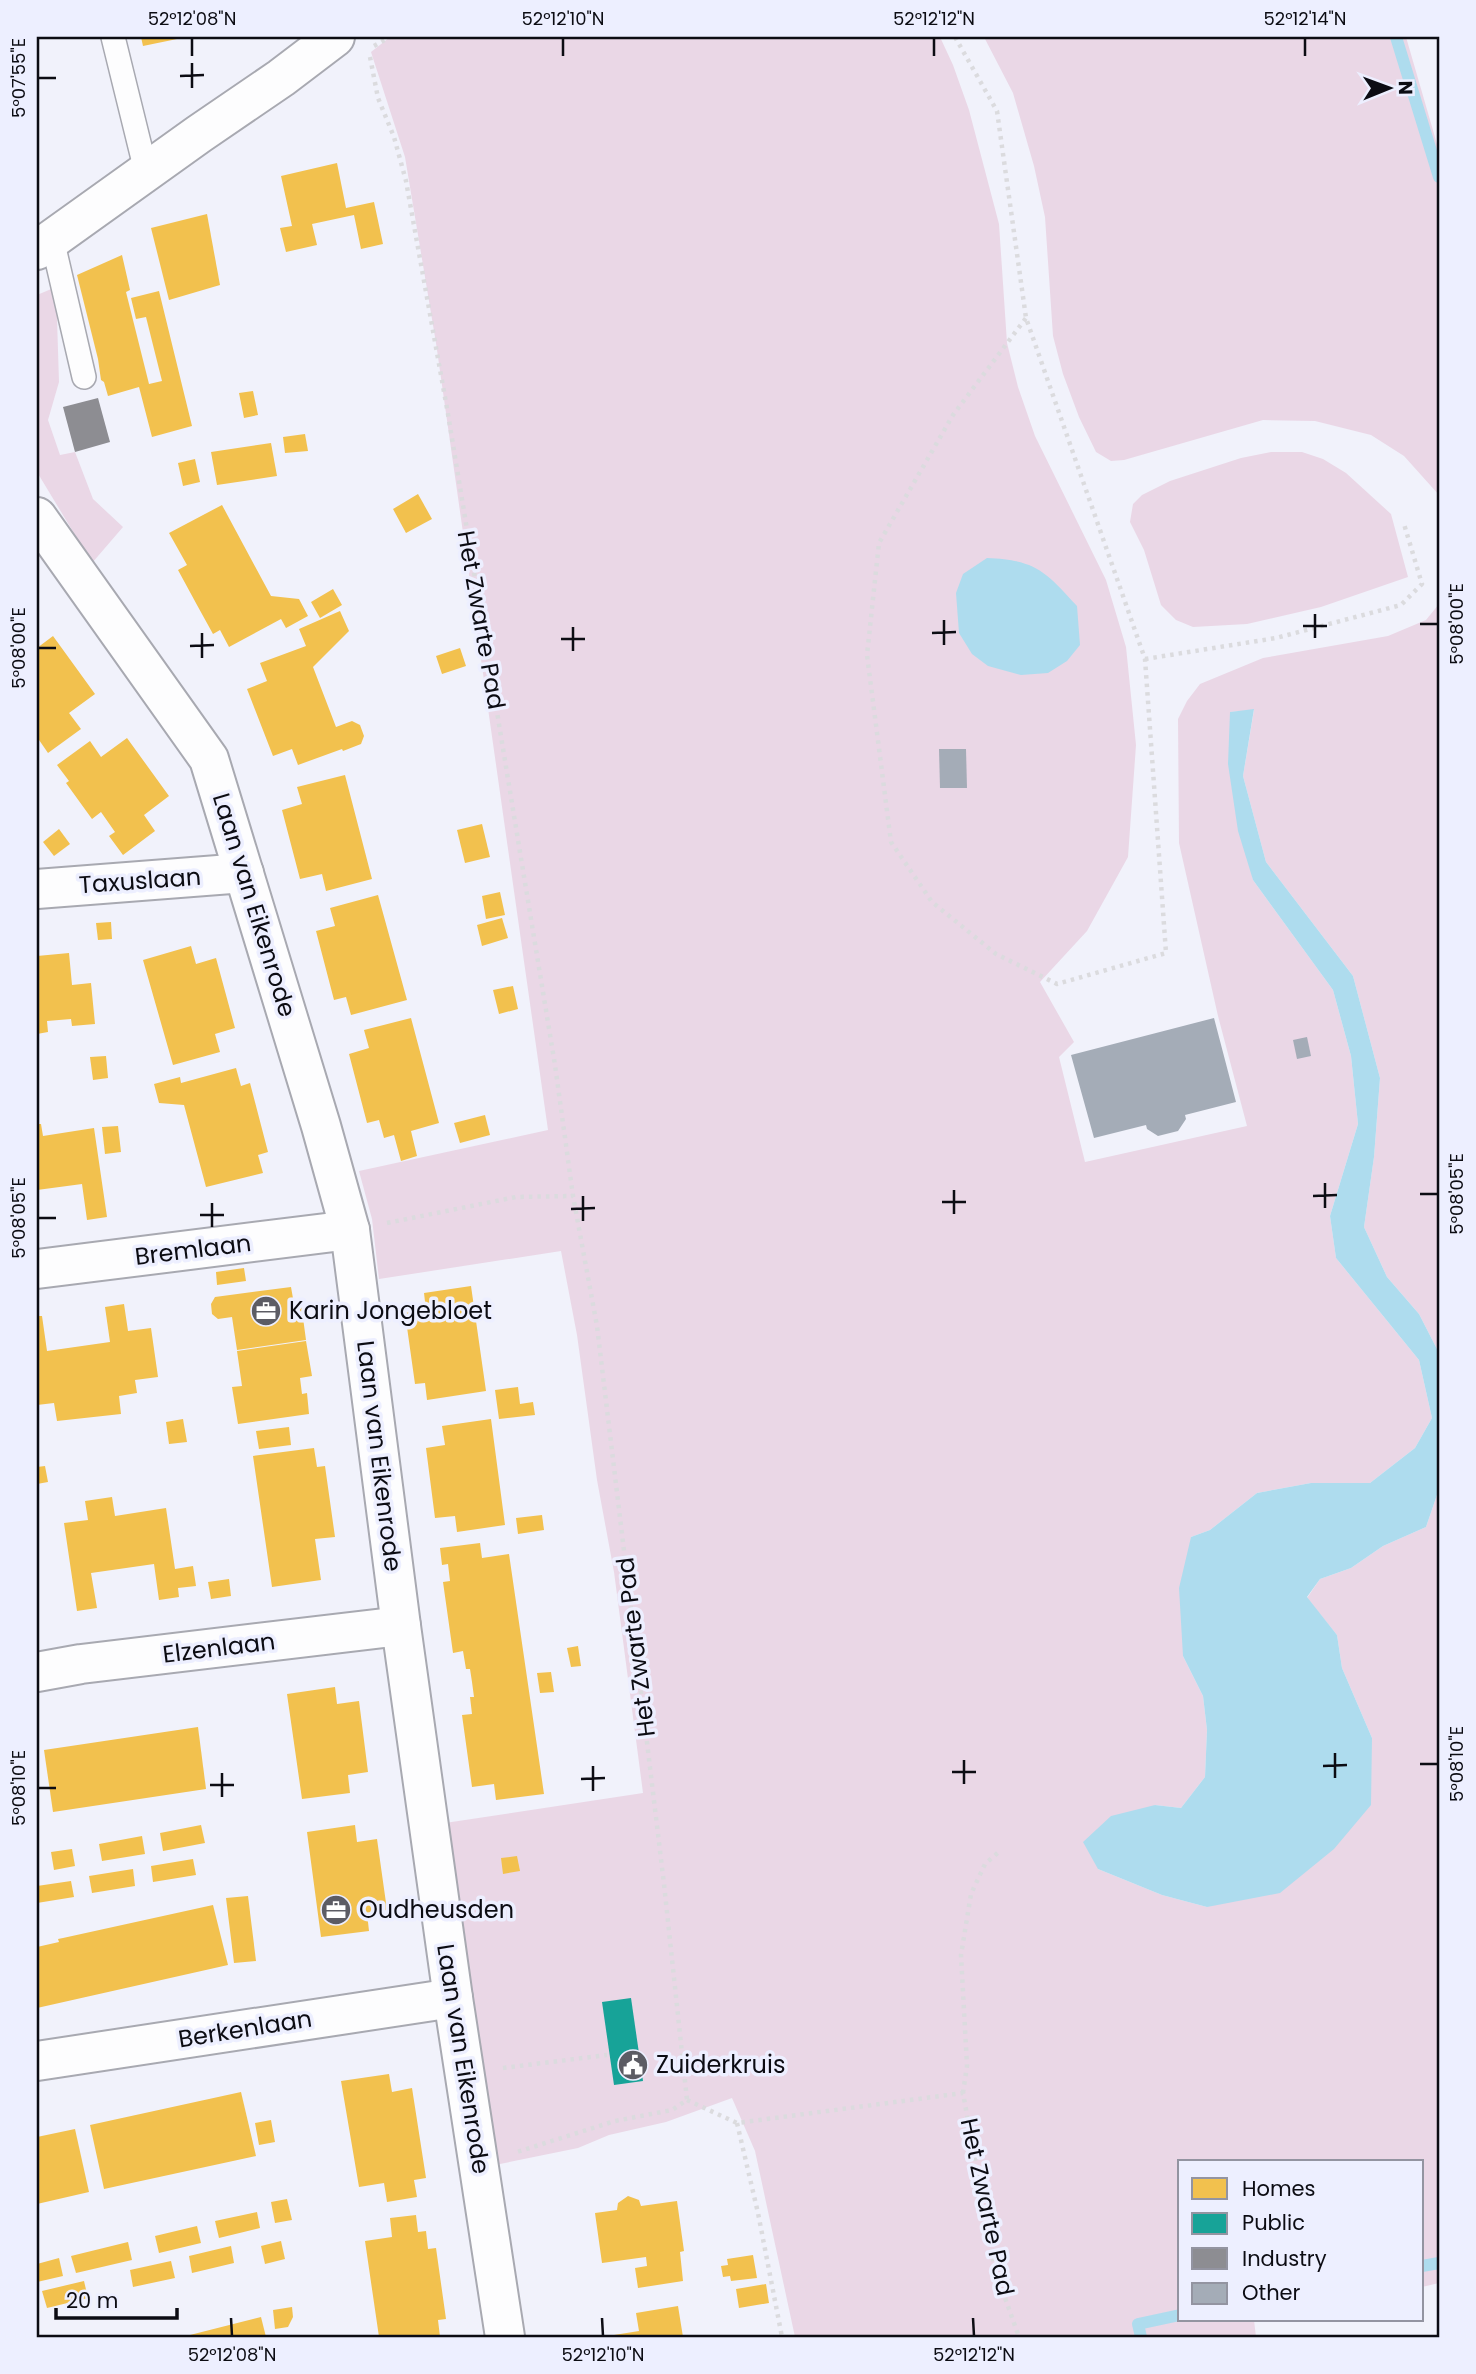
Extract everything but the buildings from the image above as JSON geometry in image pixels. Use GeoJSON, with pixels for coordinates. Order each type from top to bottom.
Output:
{"type":"FeatureCollection","features":[{"type":"Feature","properties":{"kind":"street"},"geometry":{"type":"LineString","coordinates":[[44,244],[281,78],[351,43]]}},
{"type":"Feature","properties":{"kind":"street","name":"Laan van Eikenrode"},"geometry":{"type":"LineString","coordinates":[[42,536],[209,759],[350,1230],[453,1998],[505,2337]]}},
{"type":"Feature","properties":{"kind":"street","name":"Taxuslaan"},"geometry":{"type":"LineString","coordinates":[[37,889],[244,873]]}},
{"type":"Feature","properties":{"kind":"street","name":"Bremlaan"},"geometry":{"type":"LineString","coordinates":[[37,1269],[350,1230]]}},
{"type":"Feature","properties":{"kind":"street","name":"Elzenlaan"},"geometry":{"type":"LineString","coordinates":[[37,1672],[81,1664],[401,1626]]}},
{"type":"Feature","properties":{"kind":"street","name":"Berkenlaan"},"geometry":{"type":"LineString","coordinates":[[37,2061],[453,1998]]}},
{"type":"Feature","properties":{"kind":"lane"},"geometry":{"type":"LineString","coordinates":[[113,37],[146,172]]}},
{"type":"Feature","properties":{"kind":"lane"},"geometry":{"type":"LineString","coordinates":[[44,244],[85,377]]}},
{"type":"Feature","properties":{"kind":"path"},"geometry":{"type":"LineString","coordinates":[[955,37],[997,111],[1026,318],[1145,659],[1166,953],[1057,984],[996,954],[932,902],[891,842],[867,655],[879,543],[953,415],[1026,318]]}},
{"type":"Feature","properties":{"kind":"path","name":"Het Zwarte Pad"},"geometry":{"type":"LineString","coordinates":[[351,43],[394,137],[406,181],[448,414],[552,1051],[573,1196],[597,1326],[664,1884],[687,2100]]}},
{"type":"Feature","properties":{"kind":"path"},"geometry":{"type":"LineString","coordinates":[[1145,659],[1276,638],[1401,605],[1422,584],[1404,524]]}},
{"type":"Feature","properties":{"kind":"path"},"geometry":{"type":"LineString","coordinates":[[350,1230],[516,1197],[573,1196]]}},
{"type":"Feature","properties":{"kind":"path"},"geometry":{"type":"LineString","coordinates":[[963,2093],[967,2066],[961,1955],[971,1894],[985,1864],[1001,1850]]}},
{"type":"Feature","properties":{"kind":"path"},"geometry":{"type":"LineString","coordinates":[[464,2074],[607,2055]]}},
{"type":"Feature","properties":{"kind":"path","name":"Het Zwarte Pad"},"geometry":{"type":"LineString","coordinates":[[737,2123],[963,2093],[995,2270],[1018,2337]]}},
{"type":"Feature","properties":{"kind":"path"},"geometry":{"type":"LineString","coordinates":[[478,2163],[615,2121],[672,2110],[687,2100],[737,2123],[782,2337]]}},
{"type":"Feature","properties":{"kind":"shaded area"},"geometry":{"type":"Polygon","coordinates":[[[390,37],[940,37],[969,110],[999,224],[1007,343],[1018,387],[1035,436],[1106,580],[1126,647],[1136,745],[1128,857],[1087,931],[1040,982],[1074,1042],[1059,1057],[1085,1162],[1247,1126],[1218,1016],[1179,843],[1178,719],[1187,701],[1200,684],[1263,658],[1388,636],[1426,620],[1439,604],[1439,1353],[1419,1314],[1387,1277],[1364,1227],[1374,1157],[1380,1078],[1353,976],[1266,862],[1243,776],[1254,710],[1230,712],[1253,880],[1333,990],[1351,1056],[1358,1124],[1330,1216],[1336,1258],[1419,1360],[1432,1418],[1415,1448],[1370,1483],[1311,1483],[1257,1493],[1210,1530],[1191,1537],[1183,1656],[1203,1696],[1207,1730],[1205,1777],[1181,1808],[1155,1805],[1098,1869],[1162,1895],[1207,1907],[1372,1738],[1342,1668],[1337,1635],[1307,1598],[1320,1579],[1351,1568],[1383,1546],[1426,1527],[1439,1489],[1439,2283],[1424,2287],[1424,2160],[1178,2160],[1178,2322],[1254,2322],[1256,2337],[795,2337],[755,2151],[732,2098],[666,2122],[609,2135],[578,2148],[490,2166],[445,1823],[643,1793],[614,1572],[597,1480],[577,1335],[561,1251],[379,1279],[372,1219],[359,1171],[548,1130],[436,343],[405,157],[371,52],[390,37]]]}},
{"type":"Feature","properties":{"kind":"shaded area"},"geometry":{"type":"Polygon","coordinates":[[[984,37],[1406,37],[1439,151],[1439,495],[1404,456],[1371,435],[1315,421],[1263,420],[1124,460],[1111,461],[1096,452],[1063,374],[1053,336],[1045,217],[1034,166],[1013,93],[984,37]]]}},
{"type":"Feature","properties":{"kind":"shaded area"},"geometry":{"type":"Polygon","coordinates":[[[56,287],[59,382],[48,420],[60,455],[75,452],[93,499],[123,527],[92,563],[37,472],[37,295],[56,287]]]}},
{"type":"Feature","properties":{"kind":"shaded area"},"geometry":{"type":"Polygon","coordinates":[[[1271,452],[1302,452],[1323,459],[1346,473],[1391,514],[1408,577],[1321,607],[1247,624],[1193,627],[1176,620],[1161,605],[1144,550],[1130,522],[1133,504],[1142,495],[1170,481],[1241,458],[1271,452]]]}},
{"type":"Feature","properties":{"kind":"water"},"geometry":{"type":"Polygon","coordinates":[[[987,558],[1029,565],[1047,576],[1077,606],[1080,645],[1067,661],[1048,673],[1021,675],[988,666],[972,654],[959,633],[956,593],[963,574],[987,558]]]}},
{"type":"Feature","properties":{"kind":"water"},"geometry":{"type":"Polygon","coordinates":[[[1254,709],[1243,776],[1266,862],[1353,976],[1380,1078],[1374,1157],[1364,1227],[1387,1277],[1419,1314],[1439,1353],[1439,1489],[1426,1527],[1383,1546],[1351,1568],[1320,1579],[1307,1597],[1337,1635],[1342,1668],[1372,1738],[1371,1805],[1334,1849],[1280,1893],[1207,1907],[1162,1895],[1098,1869],[1083,1842],[1111,1816],[1155,1805],[1181,1808],[1205,1777],[1207,1730],[1203,1696],[1183,1656],[1179,1588],[1191,1537],[1210,1530],[1257,1493],[1311,1483],[1370,1483],[1415,1448],[1432,1418],[1419,1360],[1336,1258],[1330,1216],[1358,1124],[1351,1056],[1333,990],[1253,880],[1238,831],[1228,764],[1230,712],[1254,709]]]}},
{"type":"Feature","properties":{"kind":"waterway"},"geometry":{"type":"LineString","coordinates":[[1396,37],[1439,177]]}},
{"type":"Feature","properties":{"kind":"waterway"},"geometry":{"type":"LineString","coordinates":[[1424,2266],[1439,2263]]}},
{"type":"Feature","properties":{"kind":"waterway"},"geometry":{"type":"LineString","coordinates":[[1141,2337],[1138,2324],[1178,2315]]}},
{"type":"Feature","properties":{"kind":"place","name":"Karin Jongebloet"},"geometry":{"type":"Point","coordinates":[266,1311]}},
{"type":"Feature","properties":{"kind":"place","name":"Oudheusden"},"geometry":{"type":"Point","coordinates":[336,1910]}},
{"type":"Feature","properties":{"kind":"place","name":"Zuiderkruis"},"geometry":{"type":"Point","coordinates":[633,2065]}}]}
